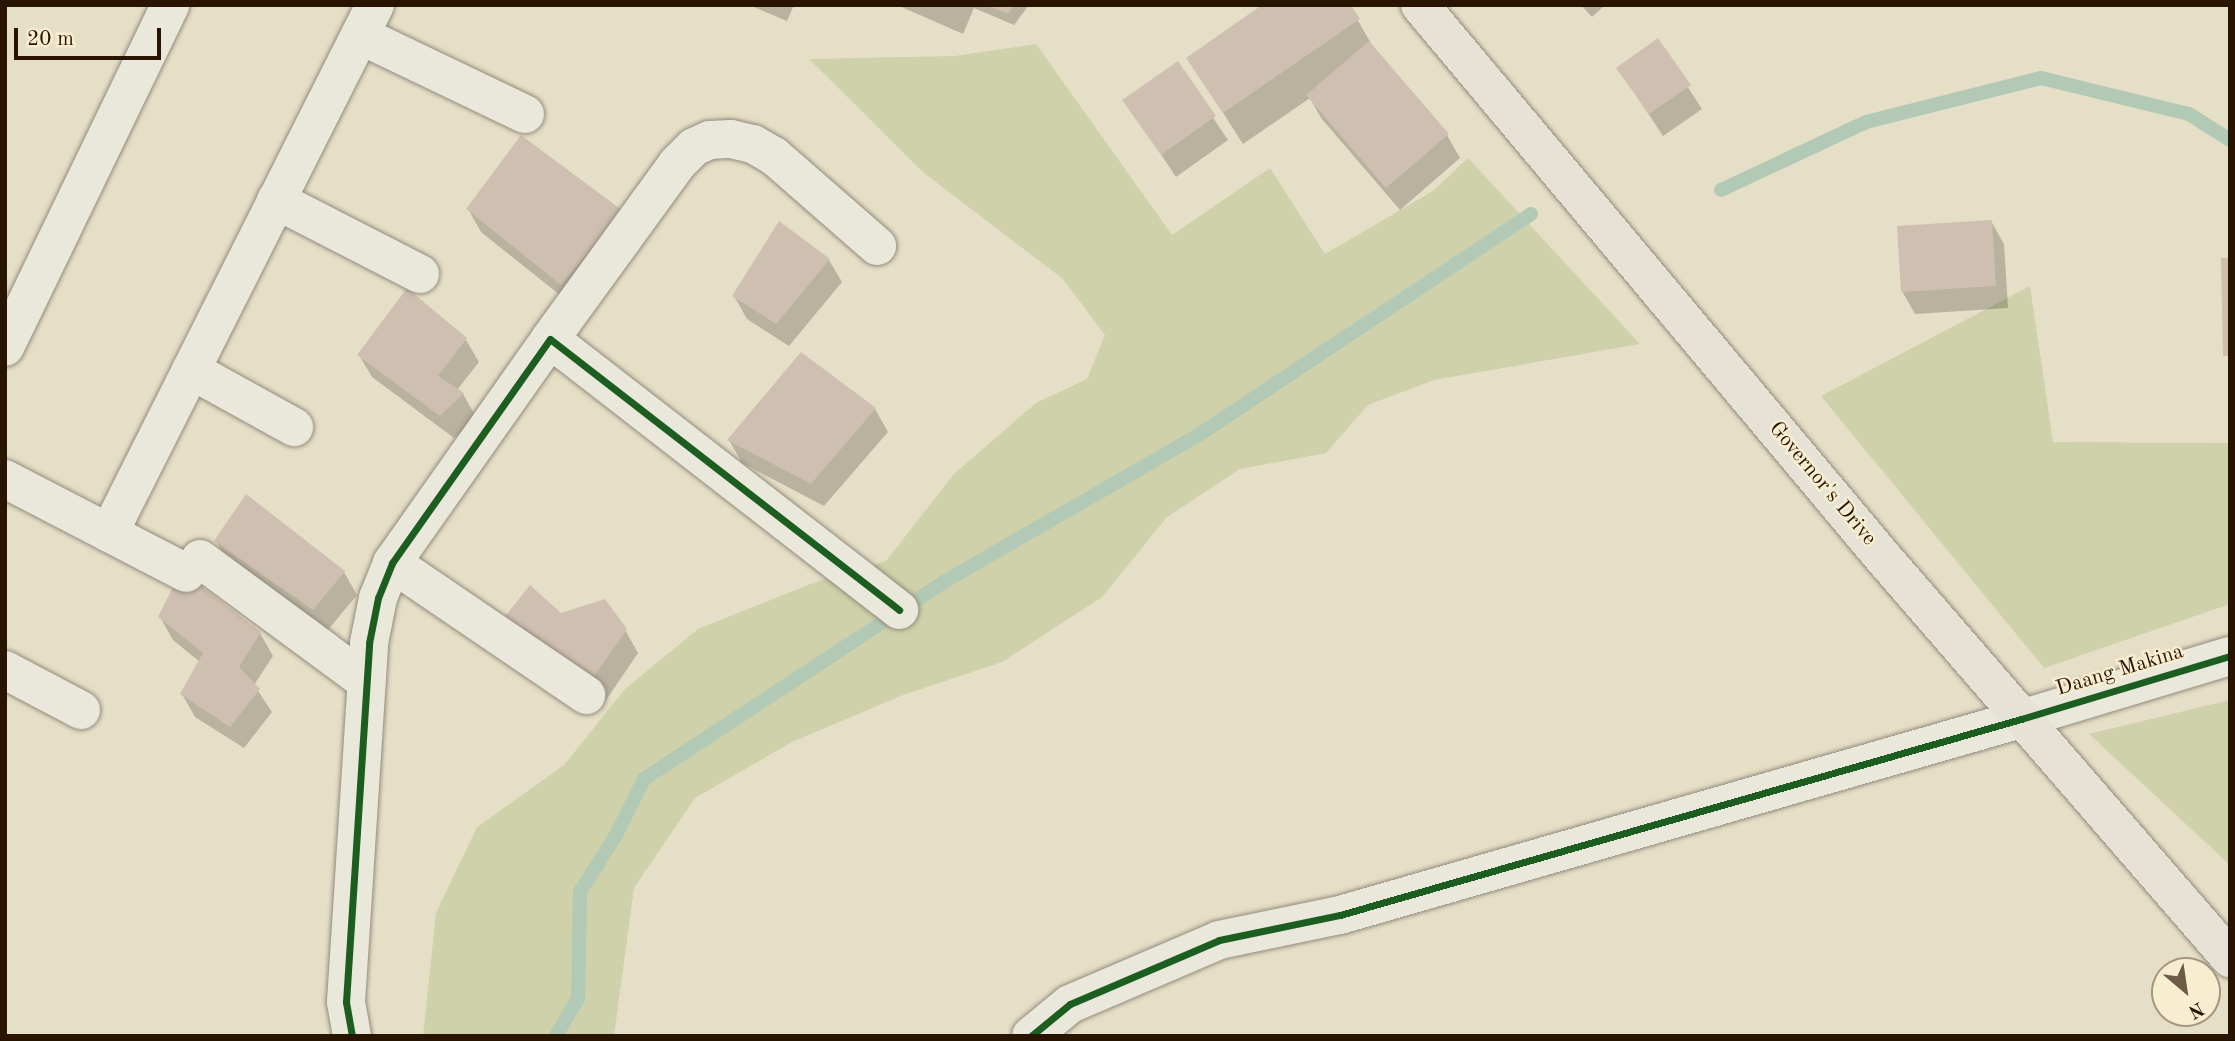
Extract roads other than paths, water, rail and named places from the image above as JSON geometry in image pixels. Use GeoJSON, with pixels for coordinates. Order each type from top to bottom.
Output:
{"type":"FeatureCollection","features":[{"type":"Feature","properties":{"kind":"main road","name":"Governor's Drive"},"geometry":{"type":"LineString","coordinates":[[1420,5],[2021,719],[2230,958]]}},
{"type":"Feature","properties":{"kind":"street"},"geometry":{"type":"LineString","coordinates":[[5,347],[170,5]]}},
{"type":"Feature","properties":{"kind":"street"},"geometry":{"type":"LineString","coordinates":[[109,533],[367,20],[525,114]]}},
{"type":"Feature","properties":{"kind":"street"},"geometry":{"type":"LineString","coordinates":[[352,1036],[346,1002],[369,643],[378,598],[392,563],[677,164],[694,147],[710,140],[742,141],[774,156],[877,246]]}},
{"type":"Feature","properties":{"kind":"street"},"geometry":{"type":"LineString","coordinates":[[276,200],[420,274]]}},
{"type":"Feature","properties":{"kind":"street"},"geometry":{"type":"LineString","coordinates":[[550,339],[899,610]]}},
{"type":"Feature","properties":{"kind":"street"},"geometry":{"type":"LineString","coordinates":[[191,370],[294,427]]}},
{"type":"Feature","properties":{"kind":"street"},"geometry":{"type":"LineString","coordinates":[[5,479],[109,533],[193,566],[367,682]]}},
{"type":"Feature","properties":{"kind":"street"},"geometry":{"type":"LineString","coordinates":[[392,563],[586,695]]}},
{"type":"Feature","properties":{"kind":"street","name":"Daang Makina"},"geometry":{"type":"LineString","coordinates":[[1031,1036],[1070,1004],[1219,940],[1340,915],[2230,656]]}},
{"type":"Feature","properties":{"kind":"street"},"geometry":{"type":"LineString","coordinates":[[5,670],[81,710]]}},
{"type":"Feature","properties":{"kind":"waterway"},"geometry":{"type":"LineString","coordinates":[[1721,190],[1866,122],[2041,78],[2189,114],[2230,140]]}},
{"type":"Feature","properties":{"kind":"waterway"},"geometry":{"type":"LineString","coordinates":[[556,1036],[578,998],[580,892],[616,835],[644,779],[942,583],[1197,436],[1531,214]]}}]}
